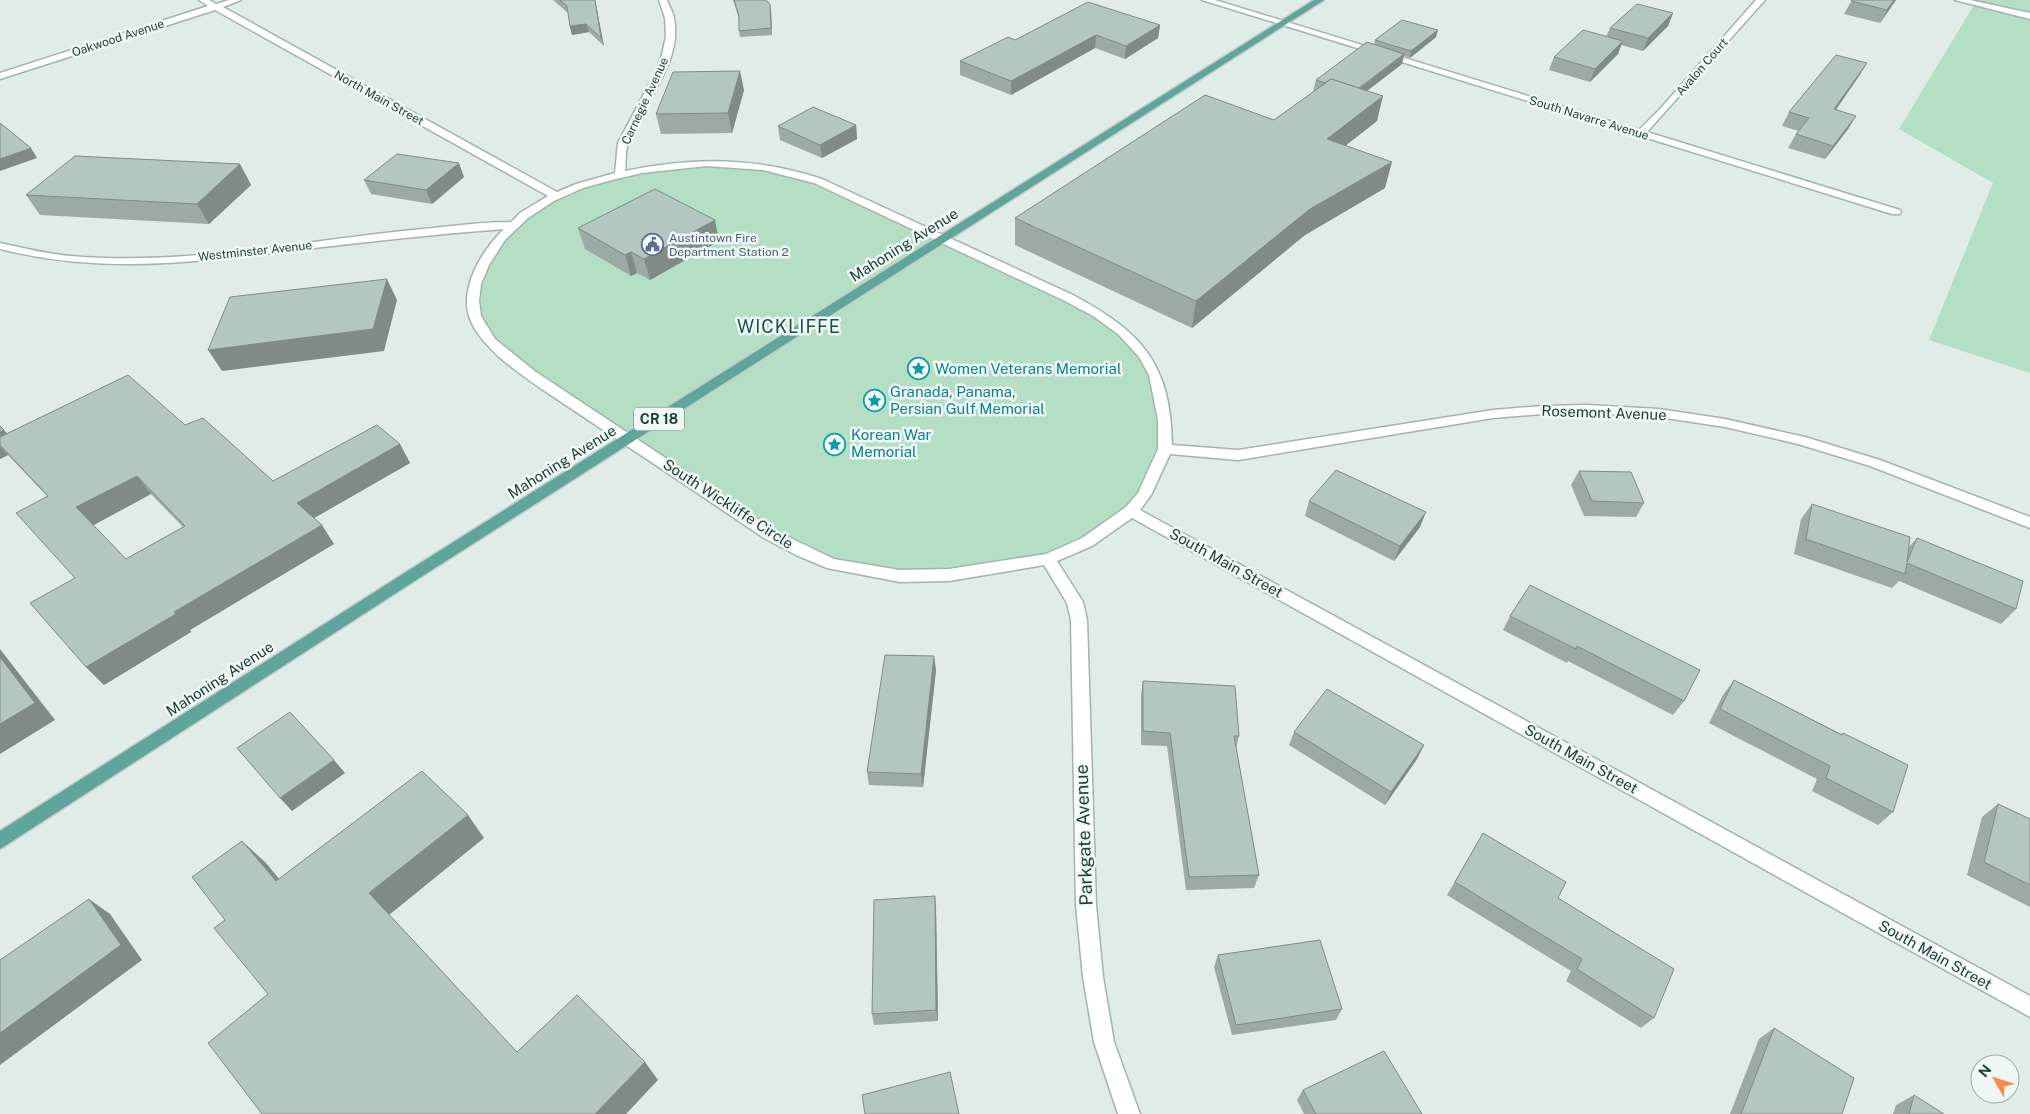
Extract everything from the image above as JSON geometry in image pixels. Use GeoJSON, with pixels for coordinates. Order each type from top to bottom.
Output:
{"type":"FeatureCollection","features":[{"type":"Feature","properties":{"kind":"main road","name":"Mahoning Avenue"},"geometry":{"type":"LineString","coordinates":[[0,841],[408,578],[1320,0]]}},
{"type":"Feature","properties":{"kind":"street","name":"North Main Street"},"geometry":{"type":"LineString","coordinates":[[203,0],[556,196]]}},
{"type":"Feature","properties":{"kind":"street","name":"Oakwood Avenue"},"geometry":{"type":"LineString","coordinates":[[0,76],[237,0]]}},
{"type":"Feature","properties":{"kind":"street","name":"Carnegie Avenue"},"geometry":{"type":"LineString","coordinates":[[620,173],[623,144],[665,59],[670,44],[671,22],[663,0]]}},
{"type":"Feature","properties":{"kind":"street","name":"South Navarre Avenue"},"geometry":{"type":"LineString","coordinates":[[1206,0],[1896,212]]}},
{"type":"Feature","properties":{"kind":"street","name":"Avalon Court"},"geometry":{"type":"LineString","coordinates":[[1640,134],[1663,111],[1761,0]]}},
{"type":"Feature","properties":{"kind":"street"},"geometry":{"type":"LineString","coordinates":[[1959,0],[2030,16]]}},
{"type":"Feature","properties":{"kind":"street","name":"South Wickliffe Circle"},"geometry":{"type":"LineString","coordinates":[[706,163],[762,166],[789,171],[856,198],[1097,313],[1122,331],[1144,355],[1155,375],[1165,420],[1165,449],[1144,495],[1131,511],[1107,530],[1087,542],[1048,559],[974,572],[920,576],[880,574],[832,564],[801,551],[769,534],[531,376],[499,352],[478,325],[473,313],[473,291],[476,280],[488,256],[510,225],[542,203],[556,196],[620,173],[665,166],[706,163]]}},
{"type":"Feature","properties":{"kind":"street","name":"Westminster Avenue"},"geometry":{"type":"LineString","coordinates":[[0,246],[65,258],[127,261],[168,260],[441,230],[510,225]]}},
{"type":"Feature","properties":{"kind":"street","name":"Rosemont Avenue"},"geometry":{"type":"LineString","coordinates":[[1165,449],[1238,455],[1493,414],[1543,410],[1587,409],[1659,413],[1725,423],[1800,440],[1875,463],[2030,523]]}},
{"type":"Feature","properties":{"kind":"street","name":"South Main Street"},"geometry":{"type":"LineString","coordinates":[[1131,511],[2030,1007]]}},
{"type":"Feature","properties":{"kind":"street","name":"Parkgate Avenue"},"geometry":{"type":"LineString","coordinates":[[1048,559],[1076,602],[1079,620],[1086,905],[1093,978],[1104,1042],[1129,1114]]}},
{"type":"Feature","properties":{"kind":"green space"},"geometry":{"type":"Polygon","coordinates":[[[1977,0],[2030,0],[2030,373],[1929,340],[1993,183],[1899,129],[1977,0]]]}},
{"type":"Feature","properties":{"kind":"green space"},"geometry":{"type":"Polygon","coordinates":[[[706,163],[789,171],[1069,298],[1122,331],[1155,375],[1165,449],[1131,511],[1048,559],[900,576],[801,551],[531,375],[478,325],[476,280],[488,256],[541,203],[620,173],[706,163]]]}},
{"type":"Feature","properties":{"kind":"building"},"geometry":{"type":"Polygon","coordinates":[[[560,0],[595,0],[601,38],[586,24],[570,26],[567,6],[560,0]]]}},
{"type":"Feature","properties":{"kind":"building"},"geometry":{"type":"Polygon","coordinates":[[[734,0],[766,0],[770,4],[771,28],[739,31],[739,16],[734,0]]]}},
{"type":"Feature","properties":{"kind":"building"},"geometry":{"type":"Polygon","coordinates":[[[1852,0],[1894,0],[1887,10],[1852,0]]]}},
{"type":"Feature","properties":{"kind":"building"},"geometry":{"type":"Polygon","coordinates":[[[1088,2],[1160,25],[1126,46],[1096,35],[1011,81],[960,61],[1008,37],[1015,40],[1088,2]]]}},
{"type":"Feature","properties":{"kind":"building"},"geometry":{"type":"Polygon","coordinates":[[[1637,4],[1673,13],[1648,38],[1610,28],[1637,4]]]}},
{"type":"Feature","properties":{"kind":"building"},"geometry":{"type":"Polygon","coordinates":[[[1402,20],[1438,30],[1411,51],[1375,40],[1402,20]]]}},
{"type":"Feature","properties":{"kind":"building"},"geometry":{"type":"Polygon","coordinates":[[[1583,30],[1623,41],[1595,69],[1554,57],[1583,30]]]}},
{"type":"Feature","properties":{"kind":"building"},"geometry":{"type":"Polygon","coordinates":[[[1367,42],[1404,54],[1359,88],[1331,79],[1325,83],[1316,80],[1367,42]]]}},
{"type":"Feature","properties":{"kind":"building"},"geometry":{"type":"Polygon","coordinates":[[[1836,55],[1867,63],[1834,109],[1856,116],[1833,146],[1796,134],[1809,118],[1789,112],[1836,55]]]}},
{"type":"Feature","properties":{"kind":"building"},"geometry":{"type":"Polygon","coordinates":[[[740,71],[728,113],[656,114],[673,72],[740,71]]]}},
{"type":"Feature","properties":{"kind":"building"},"geometry":{"type":"Polygon","coordinates":[[[1331,79],[1383,96],[1327,139],[1392,162],[1310,209],[1196,301],[1015,218],[1205,95],[1274,120],[1331,79]]]}},
{"type":"Feature","properties":{"kind":"building"},"geometry":{"type":"Polygon","coordinates":[[[813,107],[856,125],[820,145],[778,126],[813,107]]]}},
{"type":"Feature","properties":{"kind":"building"},"geometry":{"type":"Polygon","coordinates":[[[0,123],[31,148],[0,159],[0,123]]]}},
{"type":"Feature","properties":{"kind":"building"},"geometry":{"type":"Polygon","coordinates":[[[397,154],[459,163],[426,190],[364,180],[397,154]]]}},
{"type":"Feature","properties":{"kind":"building"},"geometry":{"type":"Polygon","coordinates":[[[75,156],[240,164],[197,204],[26,195],[75,156]]]}},
{"type":"Feature","properties":{"kind":"building"},"geometry":{"type":"Polygon","coordinates":[[[655,189],[715,220],[644,259],[631,252],[625,255],[578,228],[655,189]]]}},
{"type":"Feature","properties":{"kind":"building"},"geometry":{"type":"Polygon","coordinates":[[[387,279],[373,329],[208,350],[230,297],[387,279]]]}},
{"type":"Feature","properties":{"kind":"building"},"geometry":{"type":"Polygon","coordinates":[[[128,375],[185,425],[203,418],[273,481],[377,425],[400,444],[297,503],[322,525],[174,612],[176,614],[86,667],[30,603],[75,578],[16,513],[48,496],[0,445],[0,437],[128,375]],[[137,476],[76,507],[126,559],[185,526],[137,476]]]}},
{"type":"Feature","properties":{"kind":"building"},"geometry":{"type":"Polygon","coordinates":[[[1336,470],[1426,512],[1400,546],[1309,501],[1336,470]]]}},
{"type":"Feature","properties":{"kind":"building"},"geometry":{"type":"Polygon","coordinates":[[[1579,471],[1631,472],[1644,503],[1592,501],[1579,471]]]}},
{"type":"Feature","properties":{"kind":"building"},"geometry":{"type":"Polygon","coordinates":[[[1812,504],[1910,537],[1907,562],[1917,538],[2023,581],[2016,609],[1907,563],[1905,574],[1806,539],[1812,504]]]}},
{"type":"Feature","properties":{"kind":"building"},"geometry":{"type":"Polygon","coordinates":[[[1530,585],[1700,670],[1684,701],[1577,646],[1576,649],[1510,616],[1530,585]]]}},
{"type":"Feature","properties":{"kind":"building"},"geometry":{"type":"Polygon","coordinates":[[[885,655],[934,656],[921,774],[867,772],[885,655]]]}},
{"type":"Feature","properties":{"kind":"building"},"geometry":{"type":"Polygon","coordinates":[[[0,657],[35,703],[0,724],[0,657]]]}},
{"type":"Feature","properties":{"kind":"building"},"geometry":{"type":"Polygon","coordinates":[[[1734,680],[1842,735],[1843,733],[1908,765],[1893,812],[1826,778],[1830,766],[1720,709],[1734,680]]]}},
{"type":"Feature","properties":{"kind":"building"},"geometry":{"type":"Polygon","coordinates":[[[1143,681],[1235,686],[1239,736],[1234,736],[1259,875],[1189,877],[1170,733],[1143,731],[1143,681]]]}},
{"type":"Feature","properties":{"kind":"building"},"geometry":{"type":"Polygon","coordinates":[[[1327,689],[1424,745],[1391,792],[1294,732],[1327,689]]]}},
{"type":"Feature","properties":{"kind":"building"},"geometry":{"type":"Polygon","coordinates":[[[290,712],[334,760],[280,798],[237,748],[290,712]]]}},
{"type":"Feature","properties":{"kind":"building"},"geometry":{"type":"Polygon","coordinates":[[[422,771],[468,815],[369,893],[517,1052],[577,995],[645,1062],[595,1114],[262,1114],[208,1043],[268,994],[214,928],[225,920],[192,877],[242,841],[276,881],[422,771]]]}},
{"type":"Feature","properties":{"kind":"building"},"geometry":{"type":"Polygon","coordinates":[[[1998,804],[2030,819],[2030,885],[1984,862],[1998,804]]]}},
{"type":"Feature","properties":{"kind":"building"},"geometry":{"type":"Polygon","coordinates":[[[1483,833],[1566,882],[1558,898],[1674,969],[1654,1018],[1577,969],[1582,959],[1455,882],[1483,833]]]}},
{"type":"Feature","properties":{"kind":"building"},"geometry":{"type":"Polygon","coordinates":[[[935,896],[936,1010],[872,1014],[874,900],[935,896]]]}},
{"type":"Feature","properties":{"kind":"building"},"geometry":{"type":"Polygon","coordinates":[[[89,899],[121,945],[0,1033],[0,960],[89,899]]]}},
{"type":"Feature","properties":{"kind":"building"},"geometry":{"type":"Polygon","coordinates":[[[1320,940],[1342,1009],[1236,1025],[1218,955],[1320,940]]]}},
{"type":"Feature","properties":{"kind":"building"},"geometry":{"type":"Polygon","coordinates":[[[1774,1028],[1854,1078],[1842,1114],[1741,1114],[1774,1028]]]}},
{"type":"Feature","properties":{"kind":"building"},"geometry":{"type":"Polygon","coordinates":[[[1384,1051],[1422,1114],[1316,1114],[1303,1090],[1384,1051]]]}},
{"type":"Feature","properties":{"kind":"building"},"geometry":{"type":"Polygon","coordinates":[[[950,1072],[959,1114],[865,1114],[862,1095],[950,1072]]]}},
{"type":"Feature","properties":{"kind":"building"},"geometry":{"type":"Polygon","coordinates":[[[1914,1095],[1944,1114],[1909,1114],[1914,1095]]]}},
{"type":"Feature","properties":{"kind":"place","name":"Austintown Fire Department Station 2"},"geometry":{"type":"Point","coordinates":[653,245]}},
{"type":"Feature","properties":{"kind":"place","name":"Women Veterans Memorial"},"geometry":{"type":"Point","coordinates":[919,369]}},
{"type":"Feature","properties":{"kind":"place","name":"Granada, Panama, Persian Gulf Memorial"},"geometry":{"type":"Point","coordinates":[874,401]}},
{"type":"Feature","properties":{"kind":"place","name":"Korean War Memorial"},"geometry":{"type":"Point","coordinates":[835,444]}},
{"type":"Feature","properties":{"kind":"district","name":"WICKLIFFE"},"geometry":{"type":"Point","coordinates":[789,327]}}]}
